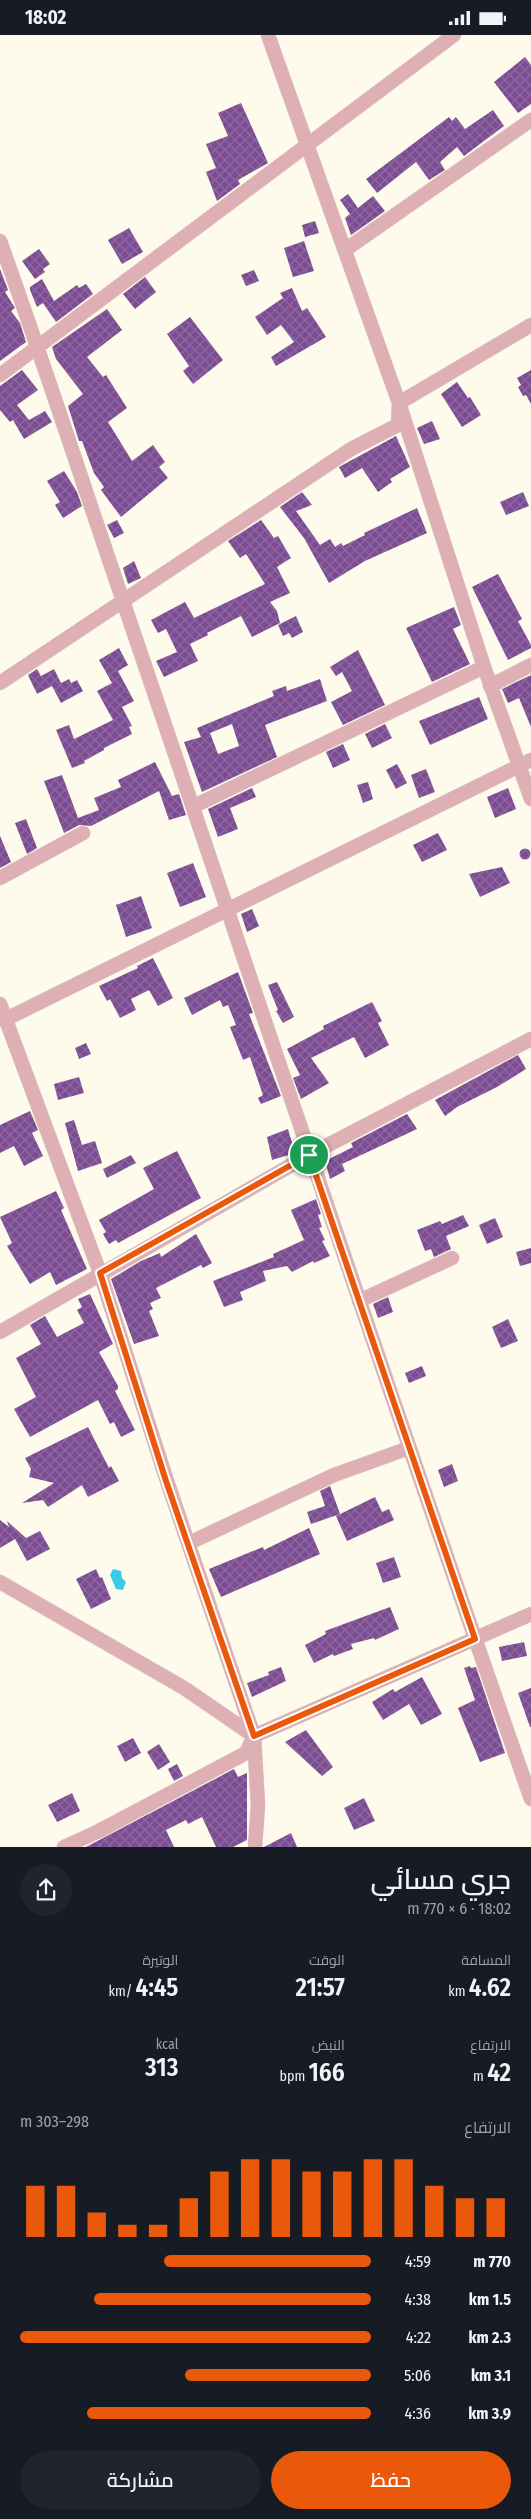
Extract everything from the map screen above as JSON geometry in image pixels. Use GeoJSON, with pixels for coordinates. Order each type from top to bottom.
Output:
{"type":"FeatureCollection","features":[{"type":"Feature","properties":{"kind":"street"},"geometry":{"type":"LineString","coordinates":[[268,35],[306,147],[399,403],[490,686],[525,762],[531,799]]}},
{"type":"Feature","properties":{"kind":"street"},"geometry":{"type":"LineString","coordinates":[[0,375],[454,35]]}},
{"type":"Feature","properties":{"kind":"street"},"geometry":{"type":"LineString","coordinates":[[345,250],[531,121]]}},
{"type":"Feature","properties":{"kind":"street"},"geometry":{"type":"LineString","coordinates":[[0,241],[38,347],[123,603],[194,806],[309,1155],[531,1799]]}},
{"type":"Feature","properties":{"kind":"street"},"geometry":{"type":"LineString","coordinates":[[399,403],[531,325]]}},
{"type":"Feature","properties":{"kind":"street"},"geometry":{"type":"LineString","coordinates":[[0,683],[123,603],[351,449],[398,425],[399,403]]}},
{"type":"Feature","properties":{"kind":"street"},"geometry":{"type":"LineString","coordinates":[[490,686],[531,665]]}},
{"type":"Feature","properties":{"kind":"street"},"geometry":{"type":"LineString","coordinates":[[194,806],[484,667]]}},
{"type":"Feature","properties":{"kind":"street"},"geometry":{"type":"LineString","coordinates":[[2,1019],[525,762]]}},
{"type":"Feature","properties":{"kind":"street"},"geometry":{"type":"LineString","coordinates":[[0,878],[83,833]]}},
{"type":"Feature","properties":{"kind":"street"},"geometry":{"type":"LineString","coordinates":[[0,1004],[2,1019],[100,1273],[166,1481],[189,1543],[254,1736],[258,1805],[252,1845]]}},
{"type":"Feature","properties":{"kind":"street"},"geometry":{"type":"LineString","coordinates":[[0,1332],[309,1155],[531,1039]]}},
{"type":"Feature","properties":{"kind":"street"},"geometry":{"type":"LineString","coordinates":[[359,1301],[452,1258]]}},
{"type":"Feature","properties":{"kind":"street"},"geometry":{"type":"LineString","coordinates":[[189,1543],[334,1475],[409,1448]]}},
{"type":"Feature","properties":{"kind":"street"},"geometry":{"type":"LineString","coordinates":[[0,1582],[176,1683],[254,1736]]}},
{"type":"Feature","properties":{"kind":"street"},"geometry":{"type":"LineString","coordinates":[[64,1847],[99,1831],[246,1753],[254,1736],[531,1614]]}},
{"type":"Feature","properties":{"kind":"water"},"geometry":{"type":"Polygon","coordinates":[[[113,1569],[121,1571],[122,1578],[126,1582],[123,1590],[116,1589],[110,1575],[113,1569]]]}},
{"type":"Feature","properties":{"kind":"building"},"geometry":{"type":"Polygon","coordinates":[[[525,57],[531,65],[531,104],[518,113],[494,82],[525,57]]]}},
{"type":"Feature","properties":{"kind":"building"},"geometry":{"type":"Polygon","coordinates":[[[241,103],[268,163],[238,180],[240,184],[217,201],[206,172],[216,168],[206,144],[228,136],[218,113],[241,103]]]}},
{"type":"Feature","properties":{"kind":"building"},"geometry":{"type":"Polygon","coordinates":[[[493,110],[504,126],[464,156],[457,147],[440,162],[445,170],[429,180],[416,162],[377,193],[366,179],[449,117],[452,121],[456,117],[465,129],[493,110]]]}},
{"type":"Feature","properties":{"kind":"building"},"geometry":{"type":"Polygon","coordinates":[[[348,194],[358,208],[373,196],[385,211],[351,235],[345,218],[350,214],[340,200],[348,194]]]}},
{"type":"Feature","properties":{"kind":"building"},"geometry":{"type":"Polygon","coordinates":[[[315,221],[319,233],[305,237],[302,225],[315,221]]]}},
{"type":"Feature","properties":{"kind":"building"},"geometry":{"type":"Polygon","coordinates":[[[129,228],[143,252],[122,264],[108,240],[129,228]]]}},
{"type":"Feature","properties":{"kind":"building"},"geometry":{"type":"Polygon","coordinates":[[[304,241],[314,271],[293,277],[284,248],[304,241]]]}},
{"type":"Feature","properties":{"kind":"building"},"geometry":{"type":"Polygon","coordinates":[[[39,249],[50,264],[43,269],[45,272],[35,279],[22,261],[39,249]]]}},
{"type":"Feature","properties":{"kind":"building"},"geometry":{"type":"Polygon","coordinates":[[[0,269],[8,290],[5,292],[15,308],[11,311],[20,323],[26,342],[0,361],[0,269]]]}},
{"type":"Feature","properties":{"kind":"building"},"geometry":{"type":"Polygon","coordinates":[[[254,270],[259,281],[246,286],[241,275],[254,270]]]}},
{"type":"Feature","properties":{"kind":"building"},"geometry":{"type":"Polygon","coordinates":[[[145,277],[156,292],[135,309],[123,294],[145,277]]]}},
{"type":"Feature","properties":{"kind":"building"},"geometry":{"type":"Polygon","coordinates":[[[42,279],[54,301],[77,285],[79,288],[86,284],[93,294],[56,322],[43,303],[37,307],[30,290],[30,287],[42,279]]]}},
{"type":"Feature","properties":{"kind":"building"},"geometry":{"type":"Polygon","coordinates":[[[292,288],[302,311],[307,308],[326,337],[276,366],[271,357],[294,342],[281,325],[267,335],[255,317],[283,298],[280,293],[292,288]]]}},
{"type":"Feature","properties":{"kind":"building"},"geometry":{"type":"Polygon","coordinates":[[[107,309],[122,330],[87,357],[103,377],[106,375],[127,408],[108,422],[132,461],[153,445],[165,462],[159,467],[168,478],[121,517],[101,490],[104,487],[94,473],[82,441],[79,441],[68,406],[83,394],[56,359],[52,347],[107,309]]]}},
{"type":"Feature","properties":{"kind":"building"},"geometry":{"type":"Polygon","coordinates":[[[190,317],[223,360],[193,384],[183,371],[189,366],[167,334],[190,317]]]}},
{"type":"Feature","properties":{"kind":"building"},"geometry":{"type":"Polygon","coordinates":[[[22,370],[38,390],[17,405],[29,420],[45,411],[52,422],[24,439],[13,420],[10,422],[0,410],[0,386],[22,370]]]}},
{"type":"Feature","properties":{"kind":"building"},"geometry":{"type":"Polygon","coordinates":[[[531,370],[531,404],[518,387],[521,385],[517,378],[531,370]]]}},
{"type":"Feature","properties":{"kind":"building"},"geometry":{"type":"Polygon","coordinates":[[[457,382],[468,398],[470,397],[481,415],[462,427],[441,394],[457,382]]]}},
{"type":"Feature","properties":{"kind":"building"},"geometry":{"type":"Polygon","coordinates":[[[432,421],[440,439],[424,444],[417,428],[432,421]]]}},
{"type":"Feature","properties":{"kind":"building"},"geometry":{"type":"Polygon","coordinates":[[[396,436],[410,467],[390,479],[392,482],[378,492],[362,468],[345,478],[339,467],[396,436]]]}},
{"type":"Feature","properties":{"kind":"building"},"geometry":{"type":"Polygon","coordinates":[[[64,471],[77,492],[82,506],[63,518],[55,505],[60,502],[47,481],[64,471]]]}},
{"type":"Feature","properties":{"kind":"building"},"geometry":{"type":"Polygon","coordinates":[[[302,492],[312,505],[296,511],[320,545],[330,539],[335,547],[341,543],[343,546],[365,535],[364,533],[417,508],[427,533],[365,561],[329,583],[304,538],[280,507],[302,492]]]}},
{"type":"Feature","properties":{"kind":"building"},"geometry":{"type":"Polygon","coordinates":[[[523,492],[529,506],[506,515],[500,502],[523,492]]]}},
{"type":"Feature","properties":{"kind":"building"},"geometry":{"type":"Polygon","coordinates":[[[117,520],[124,533],[114,538],[107,525],[117,520]]]}},
{"type":"Feature","properties":{"kind":"building"},"geometry":{"type":"Polygon","coordinates":[[[261,520],[274,538],[278,536],[291,558],[277,567],[290,593],[270,602],[277,611],[280,623],[252,637],[241,616],[190,644],[198,661],[164,677],[156,661],[177,652],[166,629],[158,633],[151,620],[185,602],[194,618],[265,584],[246,554],[240,558],[228,541],[261,520]]]}},
{"type":"Feature","properties":{"kind":"building"},"geometry":{"type":"Polygon","coordinates":[[[134,561],[141,578],[128,584],[123,568],[134,561]]]}},
{"type":"Feature","properties":{"kind":"building"},"geometry":{"type":"Polygon","coordinates":[[[498,574],[522,619],[518,621],[531,645],[531,648],[508,660],[472,587],[498,574]]]}},
{"type":"Feature","properties":{"kind":"building"},"geometry":{"type":"Polygon","coordinates":[[[454,607],[461,625],[453,629],[470,664],[432,682],[406,628],[454,607]]]}},
{"type":"Feature","properties":{"kind":"building"},"geometry":{"type":"Polygon","coordinates":[[[296,616],[303,632],[292,638],[289,633],[283,636],[278,625],[296,616]]]}},
{"type":"Feature","properties":{"kind":"building"},"geometry":{"type":"Polygon","coordinates":[[[119,648],[128,665],[118,671],[134,701],[122,707],[132,726],[129,727],[132,734],[104,748],[104,750],[84,761],[85,763],[72,768],[56,730],[69,725],[74,739],[113,720],[97,691],[112,683],[99,660],[119,648]]]}},
{"type":"Feature","properties":{"kind":"building"},"geometry":{"type":"Polygon","coordinates":[[[358,650],[385,705],[343,725],[331,702],[352,691],[342,672],[336,676],[330,667],[358,650]]]}},
{"type":"Feature","properties":{"kind":"building"},"geometry":{"type":"Polygon","coordinates":[[[37,669],[41,676],[54,669],[61,683],[69,679],[71,683],[77,680],[83,691],[61,703],[52,686],[37,694],[28,675],[37,669]]]}},
{"type":"Feature","properties":{"kind":"building"},"geometry":{"type":"Polygon","coordinates":[[[531,675],[531,727],[519,698],[508,703],[502,689],[531,675]]]}},
{"type":"Feature","properties":{"kind":"building"},"geometry":{"type":"Polygon","coordinates":[[[320,679],[327,701],[265,725],[277,757],[202,792],[184,742],[201,737],[197,728],[274,696],[272,691],[286,686],[287,691],[320,679]],[[232,724],[210,733],[218,754],[239,746],[232,724]]]}},
{"type":"Feature","properties":{"kind":"building"},"geometry":{"type":"Polygon","coordinates":[[[479,697],[488,719],[430,745],[419,721],[479,697]]]}},
{"type":"Feature","properties":{"kind":"building"},"geometry":{"type":"Polygon","coordinates":[[[385,724],[392,738],[372,748],[365,734],[385,724]]]}},
{"type":"Feature","properties":{"kind":"building"},"geometry":{"type":"Polygon","coordinates":[[[343,744],[350,760],[333,768],[326,752],[343,744]]]}},
{"type":"Feature","properties":{"kind":"building"},"geometry":{"type":"Polygon","coordinates":[[[155,762],[172,796],[179,794],[186,815],[169,820],[159,791],[91,826],[79,825],[64,833],[44,781],[62,775],[78,818],[99,810],[94,798],[121,787],[118,780],[155,762]]]}},
{"type":"Feature","properties":{"kind":"building"},"geometry":{"type":"Polygon","coordinates":[[[397,764],[407,783],[396,789],[386,770],[397,764]]]}},
{"type":"Feature","properties":{"kind":"building"},"geometry":{"type":"Polygon","coordinates":[[[426,769],[435,792],[419,798],[411,775],[426,769]]]}},
{"type":"Feature","properties":{"kind":"building"},"geometry":{"type":"Polygon","coordinates":[[[368,782],[373,799],[363,803],[357,785],[368,782]]]}},
{"type":"Feature","properties":{"kind":"building"},"geometry":{"type":"Polygon","coordinates":[[[252,788],[256,797],[230,808],[238,829],[218,837],[208,809],[252,788]]]}},
{"type":"Feature","properties":{"kind":"building"},"geometry":{"type":"Polygon","coordinates":[[[508,788],[516,809],[495,818],[487,797],[508,788]]]}},
{"type":"Feature","properties":{"kind":"building"},"geometry":{"type":"Polygon","coordinates":[[[26,819],[37,848],[27,854],[15,823],[26,819]]]}},
{"type":"Feature","properties":{"kind":"building"},"geometry":{"type":"Polygon","coordinates":[[[438,833],[447,850],[422,862],[413,845],[438,833]]]}},
{"type":"Feature","properties":{"kind":"building"},"geometry":{"type":"Polygon","coordinates":[[[0,836],[11,862],[0,868],[0,836]]]}},
{"type":"Feature","properties":{"kind":"building"},"geometry":{"type":"Polygon","coordinates":[[[523,849],[527,849],[530,854],[529,858],[523,859],[520,856],[520,852],[523,849]]]}},
{"type":"Feature","properties":{"kind":"building"},"geometry":{"type":"Polygon","coordinates":[[[193,863],[206,897],[180,907],[167,873],[193,863]]]}},
{"type":"Feature","properties":{"kind":"building"},"geometry":{"type":"Polygon","coordinates":[[[502,867],[510,883],[480,897],[469,874],[502,867]]]}},
{"type":"Feature","properties":{"kind":"building"},"geometry":{"type":"Polygon","coordinates":[[[141,896],[152,928],[126,937],[116,905],[141,896]]]}},
{"type":"Feature","properties":{"kind":"building"},"geometry":{"type":"Polygon","coordinates":[[[252,909],[259,926],[247,932],[241,914],[252,909]]]}},
{"type":"Feature","properties":{"kind":"building"},"geometry":{"type":"Polygon","coordinates":[[[153,958],[173,998],[158,1006],[149,990],[131,999],[136,1010],[120,1018],[110,999],[107,1001],[99,986],[138,968],[137,966],[153,958]]]}},
{"type":"Feature","properties":{"kind":"building"},"geometry":{"type":"Polygon","coordinates":[[[238,972],[253,1013],[249,1014],[281,1096],[261,1104],[258,1098],[263,1095],[250,1057],[243,1060],[230,1027],[236,1025],[228,1005],[223,1007],[220,1000],[192,1015],[184,998],[238,972]]]}},
{"type":"Feature","properties":{"kind":"building"},"geometry":{"type":"Polygon","coordinates":[[[277,982],[294,1017],[283,1023],[276,1011],[278,1010],[268,985],[277,982]]]}},
{"type":"Feature","properties":{"kind":"building"},"geometry":{"type":"Polygon","coordinates":[[[372,1002],[382,1021],[378,1023],[389,1045],[365,1058],[354,1037],[311,1058],[329,1083],[301,1099],[293,1078],[300,1075],[287,1049],[324,1029],[323,1026],[372,1002]]]}},
{"type":"Feature","properties":{"kind":"building"},"geometry":{"type":"Polygon","coordinates":[[[86,1043],[91,1054],[79,1059],[75,1048],[86,1043]]]}},
{"type":"Feature","properties":{"kind":"building"},"geometry":{"type":"Polygon","coordinates":[[[518,1055],[526,1069],[497,1087],[457,1107],[445,1116],[435,1100],[518,1055]]]}},
{"type":"Feature","properties":{"kind":"building"},"geometry":{"type":"Polygon","coordinates":[[[79,1077],[84,1093],[58,1100],[54,1084],[79,1077]]]}},
{"type":"Feature","properties":{"kind":"building"},"geometry":{"type":"Polygon","coordinates":[[[30,1111],[38,1130],[32,1133],[43,1156],[24,1166],[14,1146],[0,1153],[0,1125],[30,1111]]]}},
{"type":"Feature","properties":{"kind":"building"},"geometry":{"type":"Polygon","coordinates":[[[407,1114],[417,1129],[342,1164],[345,1171],[330,1179],[325,1161],[353,1147],[351,1143],[407,1114]]]}},
{"type":"Feature","properties":{"kind":"building"},"geometry":{"type":"Polygon","coordinates":[[[74,1120],[82,1145],[95,1141],[102,1163],[78,1171],[65,1123],[74,1120]]]}},
{"type":"Feature","properties":{"kind":"building"},"geometry":{"type":"Polygon","coordinates":[[[288,1129],[295,1153],[272,1160],[267,1137],[288,1129]]]}},
{"type":"Feature","properties":{"kind":"building"},"geometry":{"type":"Polygon","coordinates":[[[177,1151],[201,1198],[118,1243],[116,1240],[109,1244],[103,1234],[106,1232],[99,1220],[154,1189],[143,1168],[177,1151]]]}},
{"type":"Feature","properties":{"kind":"building"},"geometry":{"type":"Polygon","coordinates":[[[131,1155],[136,1163],[107,1178],[103,1169],[131,1155]]]}},
{"type":"Feature","properties":{"kind":"building"},"geometry":{"type":"Polygon","coordinates":[[[56,1191],[64,1208],[61,1210],[87,1269],[56,1285],[50,1272],[30,1284],[7,1246],[12,1243],[0,1217],[56,1191]]]}},
{"type":"Feature","properties":{"kind":"building"},"geometry":{"type":"Polygon","coordinates":[[[316,1199],[321,1214],[318,1215],[322,1227],[319,1228],[325,1240],[322,1241],[330,1256],[314,1263],[313,1261],[292,1272],[287,1266],[263,1271],[266,1281],[240,1292],[243,1300],[224,1307],[213,1281],[274,1257],[273,1254],[304,1240],[291,1210],[316,1199]]]}},
{"type":"Feature","properties":{"kind":"building"},"geometry":{"type":"Polygon","coordinates":[[[463,1215],[469,1226],[446,1236],[451,1249],[434,1257],[431,1249],[425,1251],[417,1230],[440,1221],[442,1224],[463,1215]]]}},
{"type":"Feature","properties":{"kind":"building"},"geometry":{"type":"Polygon","coordinates":[[[495,1218],[503,1237],[487,1244],[479,1225],[495,1218]]]}},
{"type":"Feature","properties":{"kind":"building"},"geometry":{"type":"Polygon","coordinates":[[[196,1234],[212,1263],[203,1268],[201,1265],[156,1288],[161,1298],[150,1303],[153,1309],[149,1311],[159,1336],[134,1344],[111,1279],[141,1261],[160,1253],[161,1257],[196,1234]]]}},
{"type":"Feature","properties":{"kind":"building"},"geometry":{"type":"Polygon","coordinates":[[[531,1248],[531,1263],[520,1266],[516,1252],[531,1248]]]}},
{"type":"Feature","properties":{"kind":"building"},"geometry":{"type":"Polygon","coordinates":[[[90,1294],[113,1344],[99,1352],[118,1386],[118,1389],[115,1391],[135,1430],[121,1437],[114,1422],[110,1424],[98,1400],[30,1437],[14,1409],[36,1397],[16,1358],[41,1344],[30,1325],[45,1316],[57,1337],[84,1323],[77,1310],[82,1307],[78,1299],[90,1294]]]}},
{"type":"Feature","properties":{"kind":"building"},"geometry":{"type":"Polygon","coordinates":[[[388,1297],[393,1312],[378,1318],[373,1304],[388,1297]]]}},
{"type":"Feature","properties":{"kind":"building"},"geometry":{"type":"Polygon","coordinates":[[[508,1319],[518,1341],[501,1348],[492,1327],[508,1319]]]}},
{"type":"Feature","properties":{"kind":"building"},"geometry":{"type":"Polygon","coordinates":[[[422,1366],[426,1376],[409,1383],[405,1373],[422,1366]]]}},
{"type":"Feature","properties":{"kind":"building"},"geometry":{"type":"Polygon","coordinates":[[[88,1427],[109,1468],[111,1466],[119,1481],[88,1497],[82,1485],[48,1507],[43,1500],[22,1503],[54,1483],[29,1477],[31,1469],[25,1458],[88,1427]]]}},
{"type":"Feature","properties":{"kind":"building"},"geometry":{"type":"Polygon","coordinates":[[[452,1464],[458,1481],[444,1487],[438,1470],[452,1464]]]}},
{"type":"Feature","properties":{"kind":"building"},"geometry":{"type":"Polygon","coordinates":[[[330,1486],[340,1514],[311,1524],[307,1512],[325,1506],[320,1491],[330,1486]]]}},
{"type":"Feature","properties":{"kind":"building"},"geometry":{"type":"Polygon","coordinates":[[[375,1497],[382,1512],[389,1509],[394,1520],[347,1541],[336,1516],[375,1497]]]}},
{"type":"Feature","properties":{"kind":"building"},"geometry":{"type":"Polygon","coordinates":[[[0,1520],[9,1527],[7,1521],[26,1538],[40,1531],[50,1549],[27,1561],[15,1539],[0,1548],[0,1520]]]}},
{"type":"Feature","properties":{"kind":"building"},"geometry":{"type":"Polygon","coordinates":[[[309,1528],[320,1554],[221,1597],[209,1569],[263,1547],[264,1550],[309,1528]]]}},
{"type":"Feature","properties":{"kind":"building"},"geometry":{"type":"Polygon","coordinates":[[[394,1557],[401,1577],[383,1583],[376,1563],[394,1557]]]}},
{"type":"Feature","properties":{"kind":"building"},"geometry":{"type":"Polygon","coordinates":[[[96,1569],[100,1578],[102,1577],[111,1599],[91,1609],[76,1579],[96,1569]]]}},
{"type":"Feature","properties":{"kind":"building"},"geometry":{"type":"Polygon","coordinates":[[[390,1607],[399,1629],[375,1640],[374,1638],[351,1644],[353,1649],[334,1656],[333,1654],[314,1663],[305,1645],[326,1634],[325,1631],[390,1607]]]}},
{"type":"Feature","properties":{"kind":"building"},"geometry":{"type":"Polygon","coordinates":[[[524,1642],[527,1656],[502,1661],[499,1647],[524,1642]]]}},
{"type":"Feature","properties":{"kind":"building"},"geometry":{"type":"Polygon","coordinates":[[[470,1666],[471,1668],[476,1667],[505,1753],[480,1762],[458,1708],[475,1700],[464,1668],[470,1666]]]}},
{"type":"Feature","properties":{"kind":"building"},"geometry":{"type":"Polygon","coordinates":[[[281,1667],[286,1681],[252,1697],[247,1683],[269,1675],[268,1672],[281,1667]]]}},
{"type":"Feature","properties":{"kind":"building"},"geometry":{"type":"Polygon","coordinates":[[[422,1677],[442,1714],[421,1725],[409,1704],[383,1720],[372,1702],[393,1689],[395,1692],[422,1677]]]}},
{"type":"Feature","properties":{"kind":"building"},"geometry":{"type":"Polygon","coordinates":[[[531,1688],[531,1727],[530,1727],[518,1693],[531,1688]]]}},
{"type":"Feature","properties":{"kind":"building"},"geometry":{"type":"Polygon","coordinates":[[[306,1730],[333,1767],[322,1776],[285,1742],[306,1730]]]}},
{"type":"Feature","properties":{"kind":"building"},"geometry":{"type":"Polygon","coordinates":[[[133,1738],[141,1753],[125,1762],[117,1746],[133,1738]]]}},
{"type":"Feature","properties":{"kind":"building"},"geometry":{"type":"Polygon","coordinates":[[[159,1744],[170,1762],[158,1770],[147,1752],[159,1744]]]}},
{"type":"Feature","properties":{"kind":"building"},"geometry":{"type":"Polygon","coordinates":[[[177,1764],[183,1776],[174,1781],[168,1769],[177,1764]]]}},
{"type":"Feature","properties":{"kind":"building"},"geometry":{"type":"Polygon","coordinates":[[[234,1769],[238,1777],[247,1773],[247,1840],[233,1847],[216,1847],[202,1817],[188,1824],[186,1820],[166,1830],[174,1847],[86,1847],[234,1769]]]}},
{"type":"Feature","properties":{"kind":"building"},"geometry":{"type":"Polygon","coordinates":[[[72,1793],[80,1811],[57,1822],[48,1805],[72,1793]]]}},
{"type":"Feature","properties":{"kind":"building"},"geometry":{"type":"Polygon","coordinates":[[[364,1798],[375,1821],[354,1830],[344,1808],[364,1798]]]}},
{"type":"Feature","properties":{"kind":"building"},"geometry":{"type":"Polygon","coordinates":[[[291,1833],[297,1847],[264,1847],[291,1833]]]}},
{"type":"Feature","properties":{"kind":"route"},"geometry":{"type":"LineString","coordinates":[[309,1155],[475,1639],[254,1736],[166,1481],[100,1273],[309,1155]]}}]}
